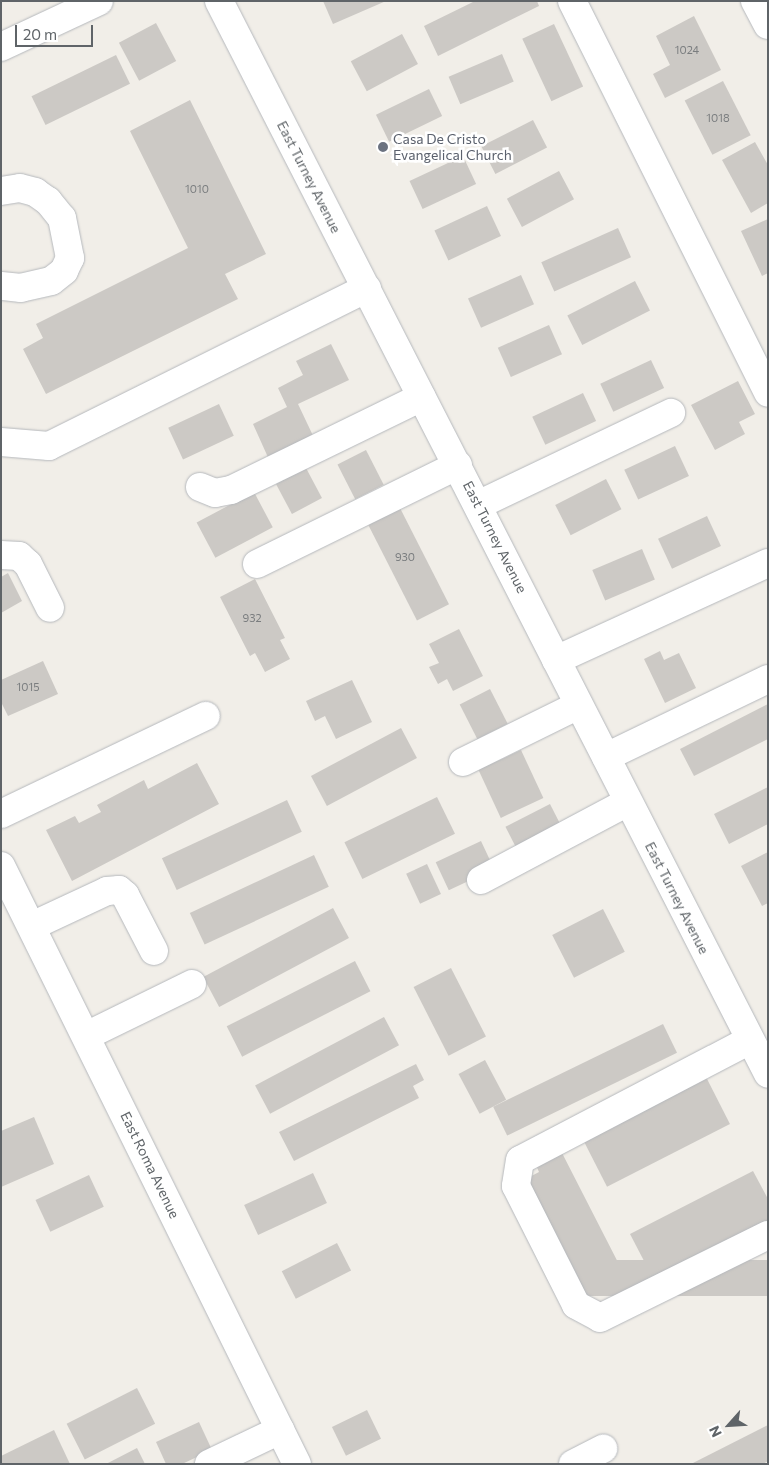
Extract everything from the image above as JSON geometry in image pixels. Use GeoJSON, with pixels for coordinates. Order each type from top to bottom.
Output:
{"type":"FeatureCollection","features":[{"type":"Feature","properties":{"kind":"street"},"geometry":{"type":"LineString","coordinates":[[1,48],[99,1]]}},
{"type":"Feature","properties":{"kind":"street","name":"East Turney Avenue"},"geometry":{"type":"LineString","coordinates":[[219,1],[768,1074]]}},
{"type":"Feature","properties":{"kind":"street"},"geometry":{"type":"LineString","coordinates":[[572,1],[768,393]]}},
{"type":"Feature","properties":{"kind":"street"},"geometry":{"type":"LineString","coordinates":[[755,1],[768,25]]}},
{"type":"Feature","properties":{"kind":"street"},"geometry":{"type":"LineString","coordinates":[[1,190],[20,188],[35,192],[48,201],[62,218],[70,258],[64,271],[51,281],[21,288],[1,286]]}},
{"type":"Feature","properties":{"kind":"street"},"geometry":{"type":"LineString","coordinates":[[1,442],[49,446],[367,288]]}},
{"type":"Feature","properties":{"kind":"street"},"geometry":{"type":"LineString","coordinates":[[200,487],[215,493],[231,490],[422,397]]}},
{"type":"Feature","properties":{"kind":"street"},"geometry":{"type":"LineString","coordinates":[[478,505],[671,413]]}},
{"type":"Feature","properties":{"kind":"street"},"geometry":{"type":"LineString","coordinates":[[256,564],[458,465]]}},
{"type":"Feature","properties":{"kind":"street"},"geometry":{"type":"LineString","coordinates":[[1,555],[19,556],[28,564],[50,608]]}},
{"type":"Feature","properties":{"kind":"street"},"geometry":{"type":"LineString","coordinates":[[556,660],[768,563]]}},
{"type":"Feature","properties":{"kind":"street"},"geometry":{"type":"LineString","coordinates":[[606,757],[768,680]]}},
{"type":"Feature","properties":{"kind":"street"},"geometry":{"type":"LineString","coordinates":[[463,762],[579,705]]}},
{"type":"Feature","properties":{"kind":"street"},"geometry":{"type":"LineString","coordinates":[[1,814],[206,716]]}},
{"type":"Feature","properties":{"kind":"street"},"geometry":{"type":"LineString","coordinates":[[481,880],[628,802]]}},
{"type":"Feature","properties":{"kind":"street","name":"East Roma Avenue"},"geometry":{"type":"LineString","coordinates":[[1,866],[297,1464]]}},
{"type":"Feature","properties":{"kind":"street"},"geometry":{"type":"LineString","coordinates":[[32,926],[113,889],[125,895],[154,951]]}},
{"type":"Feature","properties":{"kind":"street"},"geometry":{"type":"LineString","coordinates":[[86,1036],[192,984]]}},
{"type":"Feature","properties":{"kind":"street"},"geometry":{"type":"LineString","coordinates":[[750,1040],[520,1160],[516,1186],[576,1306],[600,1318],[768,1235]]}},
{"type":"Feature","properties":{"kind":"street"},"geometry":{"type":"LineString","coordinates":[[209,1464],[280,1430]]}},
{"type":"Feature","properties":{"kind":"street"},"geometry":{"type":"LineString","coordinates":[[573,1464],[603,1449]]}},
{"type":"Feature","properties":{"kind":"building"},"geometry":{"type":"Polygon","coordinates":[[[323,1],[386,1],[333,24],[323,1]]]}},
{"type":"Feature","properties":{"kind":"building"},"geometry":{"type":"Polygon","coordinates":[[[475,1],[537,1],[539,6],[438,56],[424,26],[475,1]]]}},
{"type":"Feature","properties":{"kind":"building"},"geometry":{"type":"Polygon","coordinates":[[[694,16],[721,70],[665,98],[653,74],[670,65],[656,36],[694,16]]]}},
{"type":"Feature","properties":{"kind":"building"},"geometry":{"type":"Polygon","coordinates":[[[156,23],[176,61],[139,81],[119,43],[156,23]]]}},
{"type":"Feature","properties":{"kind":"building"},"geometry":{"type":"Polygon","coordinates":[[[554,24],[583,87],[551,101],[522,39],[554,24]]]}},
{"type":"Feature","properties":{"kind":"building"},"geometry":{"type":"Polygon","coordinates":[[[402,34],[418,64],[367,91],[351,61],[402,34]]]}},
{"type":"Feature","properties":{"kind":"building"},"geometry":{"type":"Polygon","coordinates":[[[502,54],[514,82],[460,104],[449,77],[502,54]]]}},
{"type":"Feature","properties":{"kind":"building"},"geometry":{"type":"Polygon","coordinates":[[[116,55],[130,84],[46,125],[32,96],[116,55]]]}},
{"type":"Feature","properties":{"kind":"building"},"geometry":{"type":"Polygon","coordinates":[[[723,81],[751,135],[712,155],[685,101],[723,81]]]}},
{"type":"Feature","properties":{"kind":"building"},"geometry":{"type":"Polygon","coordinates":[[[429,89],[442,116],[389,142],[376,115],[429,89]]]}},
{"type":"Feature","properties":{"kind":"building"},"geometry":{"type":"Polygon","coordinates":[[[190,100],[266,254],[225,274],[238,299],[46,394],[23,349],[43,338],[36,324],[188,248],[130,131],[190,100]]]}},
{"type":"Feature","properties":{"kind":"building"},"geometry":{"type":"Polygon","coordinates":[[[533,120],[547,148],[495,174],[481,146],[533,120]]]}},
{"type":"Feature","properties":{"kind":"building"},"geometry":{"type":"Polygon","coordinates":[[[755,142],[768,165],[768,203],[751,213],[722,160],[755,142]]]}},
{"type":"Feature","properties":{"kind":"building"},"geometry":{"type":"Polygon","coordinates":[[[463,156],[476,184],[423,209],[410,181],[463,156]]]}},
{"type":"Feature","properties":{"kind":"building"},"geometry":{"type":"Polygon","coordinates":[[[559,171],[574,199],[522,227],[507,199],[559,171]]]}},
{"type":"Feature","properties":{"kind":"building"},"geometry":{"type":"Polygon","coordinates":[[[487,206],[501,236],[448,260],[434,231],[487,206]]]}},
{"type":"Feature","properties":{"kind":"building"},"geometry":{"type":"Polygon","coordinates":[[[768,219],[768,273],[762,276],[741,231],[768,219]]]}},
{"type":"Feature","properties":{"kind":"building"},"geometry":{"type":"Polygon","coordinates":[[[618,228],[631,257],[554,291],[541,262],[618,228]]]}},
{"type":"Feature","properties":{"kind":"building"},"geometry":{"type":"Polygon","coordinates":[[[521,275],[534,304],[481,328],[468,299],[521,275]]]}},
{"type":"Feature","properties":{"kind":"building"},"geometry":{"type":"Polygon","coordinates":[[[635,281],[650,310],[582,345],[567,316],[635,281]]]}},
{"type":"Feature","properties":{"kind":"building"},"geometry":{"type":"Polygon","coordinates":[[[549,325],[562,354],[511,377],[498,348],[549,325]]]}},
{"type":"Feature","properties":{"kind":"building"},"geometry":{"type":"Polygon","coordinates":[[[331,344],[349,380],[298,404],[316,442],[271,464],[253,424],[287,407],[278,388],[303,375],[296,361],[331,344]]]}},
{"type":"Feature","properties":{"kind":"building"},"geometry":{"type":"Polygon","coordinates":[[[651,360],[664,388],[613,412],[600,384],[651,360]]]}},
{"type":"Feature","properties":{"kind":"building"},"geometry":{"type":"Polygon","coordinates":[[[738,381],[755,414],[739,422],[745,434],[715,450],[691,405],[738,381]]]}},
{"type":"Feature","properties":{"kind":"building"},"geometry":{"type":"Polygon","coordinates":[[[583,393],[596,421],[545,445],[532,417],[583,393]]]}},
{"type":"Feature","properties":{"kind":"building"},"geometry":{"type":"Polygon","coordinates":[[[219,404],[234,436],[183,459],[168,428],[219,404]]]}},
{"type":"Feature","properties":{"kind":"building"},"geometry":{"type":"Polygon","coordinates":[[[675,446],[689,476],[638,500],[624,470],[675,446]]]}},
{"type":"Feature","properties":{"kind":"building"},"geometry":{"type":"Polygon","coordinates":[[[366,450],[384,485],[355,499],[337,465],[366,450]]]}},
{"type":"Feature","properties":{"kind":"building"},"geometry":{"type":"Polygon","coordinates":[[[306,468],[322,498],[292,514],[276,484],[306,468]]]}},
{"type":"Feature","properties":{"kind":"building"},"geometry":{"type":"Polygon","coordinates":[[[606,479],[621,509],[571,535],[555,505],[606,479]]]}},
{"type":"Feature","properties":{"kind":"building"},"geometry":{"type":"Polygon","coordinates":[[[254,492],[273,527],[215,558],[197,523],[254,492]]]}},
{"type":"Feature","properties":{"kind":"building"},"geometry":{"type":"Polygon","coordinates":[[[400,508],[449,604],[417,621],[368,524],[400,508]]]}},
{"type":"Feature","properties":{"kind":"building"},"geometry":{"type":"Polygon","coordinates":[[[707,516],[721,546],[672,569],[658,539],[707,516]]]}},
{"type":"Feature","properties":{"kind":"building"},"geometry":{"type":"Polygon","coordinates":[[[642,549],[655,579],[605,600],[592,570],[642,549]]]}},
{"type":"Feature","properties":{"kind":"building"},"geometry":{"type":"Polygon","coordinates":[[[8,573],[22,601],[1,613],[1,577],[8,573]]]}},
{"type":"Feature","properties":{"kind":"building"},"geometry":{"type":"Polygon","coordinates":[[[255,579],[285,638],[280,640],[290,659],[265,672],[255,653],[250,656],[220,597],[255,579]]]}},
{"type":"Feature","properties":{"kind":"building"},"geometry":{"type":"Polygon","coordinates":[[[459,629],[483,676],[453,691],[447,679],[438,684],[429,667],[439,663],[429,644],[459,629]]]}},
{"type":"Feature","properties":{"kind":"building"},"geometry":{"type":"Polygon","coordinates":[[[660,651],[664,660],[679,653],[696,688],[665,703],[644,659],[660,651]]]}},
{"type":"Feature","properties":{"kind":"building"},"geometry":{"type":"Polygon","coordinates":[[[43,661],[58,694],[8,716],[1,702],[1,680],[43,661]]]}},
{"type":"Feature","properties":{"kind":"building"},"geometry":{"type":"Polygon","coordinates":[[[352,680],[372,722],[336,739],[325,716],[315,721],[306,701],[352,680]]]}},
{"type":"Feature","properties":{"kind":"building"},"geometry":{"type":"Polygon","coordinates":[[[490,689],[508,724],[477,739],[460,704],[490,689]]]}},
{"type":"Feature","properties":{"kind":"building"},"geometry":{"type":"Polygon","coordinates":[[[768,704],[768,739],[694,776],[680,749],[768,704]]]}},
{"type":"Feature","properties":{"kind":"building"},"geometry":{"type":"Polygon","coordinates":[[[401,728],[417,758],[327,806],[311,776],[401,728]]]}},
{"type":"Feature","properties":{"kind":"building"},"geometry":{"type":"Polygon","coordinates":[[[521,750],[543,798],[501,818],[478,770],[521,750]]]}},
{"type":"Feature","properties":{"kind":"building"},"geometry":{"type":"Polygon","coordinates":[[[197,763],[219,804],[72,881],[46,830],[75,816],[79,823],[101,812],[97,805],[144,780],[148,789],[197,763]]]}},
{"type":"Feature","properties":{"kind":"building"},"geometry":{"type":"Polygon","coordinates":[[[768,787],[768,824],[729,844],[714,814],[768,787]]]}},
{"type":"Feature","properties":{"kind":"building"},"geometry":{"type":"Polygon","coordinates":[[[437,797],[455,834],[362,879],[344,842],[437,797]]]}},
{"type":"Feature","properties":{"kind":"building"},"geometry":{"type":"Polygon","coordinates":[[[287,800],[302,832],[177,890],[162,858],[287,800]]]}},
{"type":"Feature","properties":{"kind":"building"},"geometry":{"type":"Polygon","coordinates":[[[550,804],[564,831],[519,853],[505,827],[550,804]]]}},
{"type":"Feature","properties":{"kind":"building"},"geometry":{"type":"Polygon","coordinates":[[[481,841],[494,869],[449,890],[436,862],[481,841]]]}},
{"type":"Feature","properties":{"kind":"building"},"geometry":{"type":"Polygon","coordinates":[[[768,852],[768,903],[762,906],[741,866],[768,852]]]}},
{"type":"Feature","properties":{"kind":"building"},"geometry":{"type":"Polygon","coordinates":[[[314,855],[329,887],[205,945],[190,913],[314,855]]]}},
{"type":"Feature","properties":{"kind":"building"},"geometry":{"type":"Polygon","coordinates":[[[427,864],[441,894],[420,904],[406,874],[427,864]]]}},
{"type":"Feature","properties":{"kind":"building"},"geometry":{"type":"Polygon","coordinates":[[[333,908],[349,938],[219,1007],[203,977],[333,908]]]}},
{"type":"Feature","properties":{"kind":"building"},"geometry":{"type":"Polygon","coordinates":[[[603,909],[625,952],[574,978],[552,935],[603,909]]]}},
{"type":"Feature","properties":{"kind":"building"},"geometry":{"type":"Polygon","coordinates":[[[355,961],[370,991],[242,1057],[227,1026],[355,961]]]}},
{"type":"Feature","properties":{"kind":"building"},"geometry":{"type":"Polygon","coordinates":[[[451,968],[486,1037],[449,1056],[414,987],[451,968]]]}},
{"type":"Feature","properties":{"kind":"building"},"geometry":{"type":"Polygon","coordinates":[[[384,1017],[399,1045],[270,1114],[255,1086],[384,1017]]]}},
{"type":"Feature","properties":{"kind":"building"},"geometry":{"type":"Polygon","coordinates":[[[663,1024],[677,1053],[507,1136],[493,1107],[663,1024]]]}},
{"type":"Feature","properties":{"kind":"building"},"geometry":{"type":"Polygon","coordinates":[[[485,1060],[506,1100],[480,1114],[459,1074],[485,1060]]]}},
{"type":"Feature","properties":{"kind":"building"},"geometry":{"type":"Polygon","coordinates":[[[416,1064],[424,1080],[413,1086],[419,1098],[294,1161],[279,1132],[416,1064]]]}},
{"type":"Feature","properties":{"kind":"building"},"geometry":{"type":"Polygon","coordinates":[[[705,1075],[730,1124],[607,1187],[582,1138],[705,1075]]]}},
{"type":"Feature","properties":{"kind":"building"},"geometry":{"type":"Polygon","coordinates":[[[34,1117],[54,1164],[1,1187],[1,1131],[34,1117]]]}},
{"type":"Feature","properties":{"kind":"building"},"geometry":{"type":"Polygon","coordinates":[[[561,1151],[626,1278],[580,1301],[520,1182],[539,1172],[536,1165],[561,1151]]]}},
{"type":"Feature","properties":{"kind":"building"},"geometry":{"type":"Polygon","coordinates":[[[753,1171],[768,1199],[768,1226],[656,1284],[630,1234],[753,1171]]]}},
{"type":"Feature","properties":{"kind":"building"},"geometry":{"type":"Polygon","coordinates":[[[313,1173],[327,1203],[258,1235],[244,1205],[313,1173]]]}},
{"type":"Feature","properties":{"kind":"building"},"geometry":{"type":"Polygon","coordinates":[[[89,1175],[104,1207],[50,1232],[36,1200],[89,1175]]]}},
{"type":"Feature","properties":{"kind":"building"},"geometry":{"type":"Polygon","coordinates":[[[337,1243],[351,1271],[296,1299],[282,1271],[337,1243]]]}},
{"type":"Feature","properties":{"kind":"building"},"geometry":{"type":"Polygon","coordinates":[[[565,1260],[768,1260],[768,1296],[565,1296],[565,1260]]]}},
{"type":"Feature","properties":{"kind":"building"},"geometry":{"type":"Polygon","coordinates":[[[137,1388],[155,1424],[85,1460],[67,1424],[137,1388]]]}},
{"type":"Feature","properties":{"kind":"building"},"geometry":{"type":"Polygon","coordinates":[[[367,1410],[381,1439],[346,1456],[332,1427],[367,1410]]]}},
{"type":"Feature","properties":{"kind":"building"},"geometry":{"type":"Polygon","coordinates":[[[199,1422],[212,1450],[182,1464],[166,1464],[156,1442],[199,1422]]]}},
{"type":"Feature","properties":{"kind":"building"},"geometry":{"type":"Polygon","coordinates":[[[768,1425],[768,1461],[763,1464],[691,1464],[768,1425]]]}},
{"type":"Feature","properties":{"kind":"building"},"geometry":{"type":"Polygon","coordinates":[[[54,1430],[70,1464],[1,1464],[1,1456],[54,1430]]]}},
{"type":"Feature","properties":{"kind":"building"},"geometry":{"type":"Polygon","coordinates":[[[137,1448],[145,1464],[106,1464],[137,1448]]]}},
{"type":"Feature","properties":{"kind":"place","name":"Casa De Cristo Evangelical Church"},"geometry":{"type":"Point","coordinates":[383,147]}}]}
